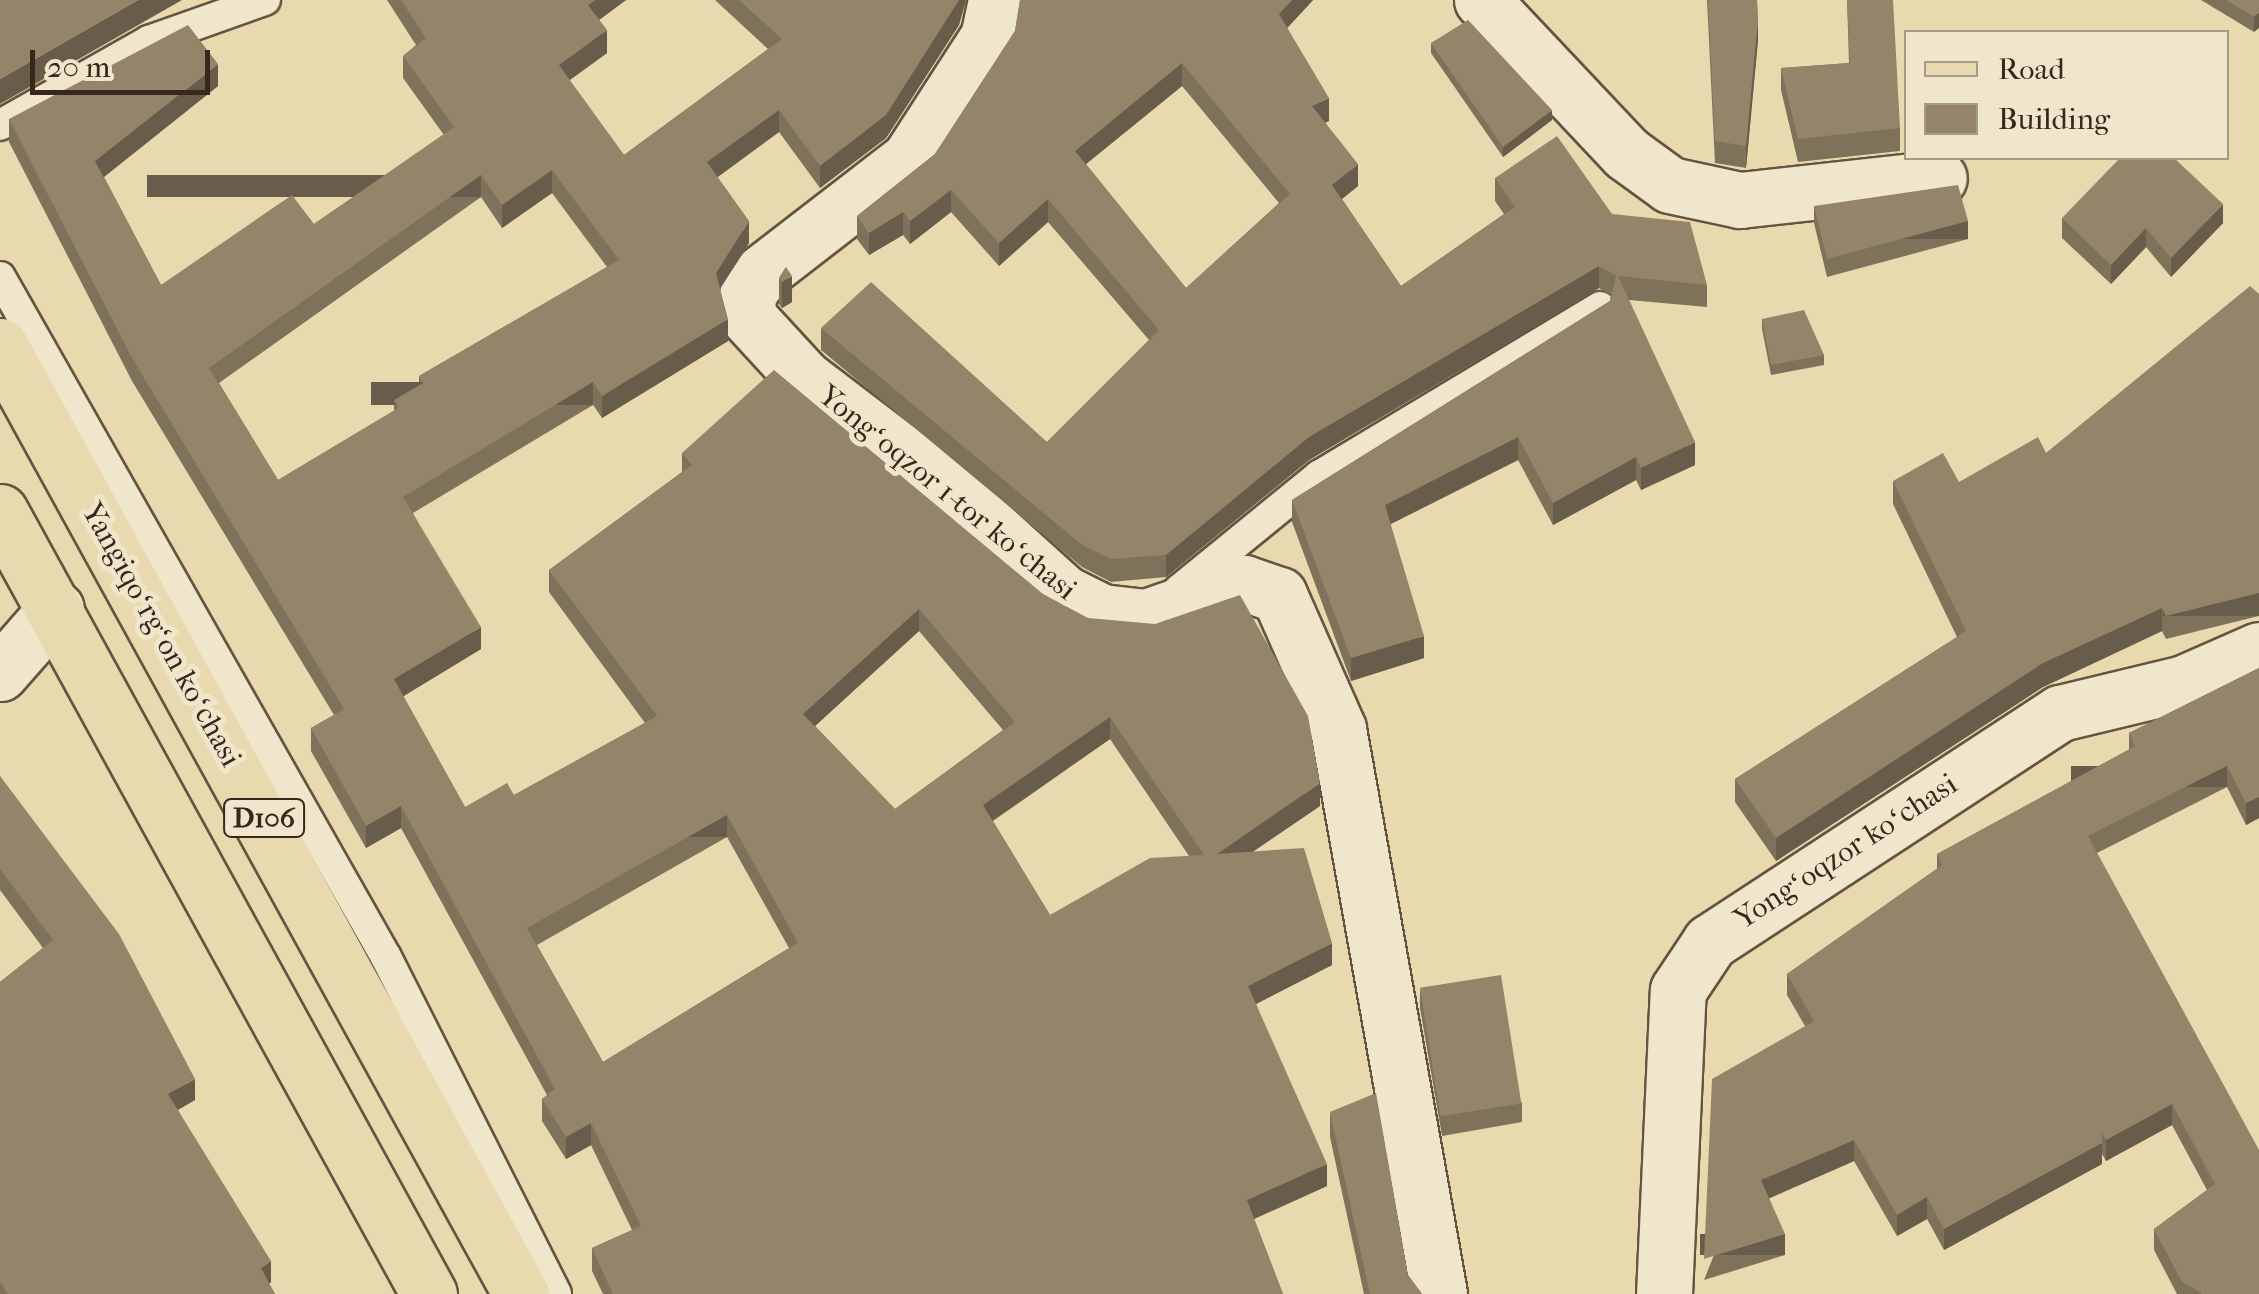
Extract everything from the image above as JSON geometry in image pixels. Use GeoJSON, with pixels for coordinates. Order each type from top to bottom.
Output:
{"type":"FeatureCollection","features":[{"type":"Feature","properties":{"kind":"main road","name":"Yangiqoʻrgʻon koʻchasi"},"geometry":{"type":"LineString","coordinates":[[0,346],[521,1294]]}},
{"type":"Feature","properties":{"kind":"main road","name":"D106"},"geometry":{"type":"LineString","coordinates":[[0,512],[429,1294]]}},
{"type":"Feature","properties":{"kind":"street","name":"Yongʻoqzor 1-tor koʻchasi"},"geometry":{"type":"LineString","coordinates":[[996,0],[988,37],[908,159],[762,272],[747,295],[748,318],[804,378],[946,486],[1064,593],[1102,612],[1146,617],[1262,584],[1279,595],[1314,657],[1338,729],[1439,1294]]}},
{"type":"Feature","properties":{"kind":"street"},"geometry":{"type":"LineString","coordinates":[[1482,0],[1626,153],[1670,186],[1740,200],[1938,178]]}},
{"type":"Feature","properties":{"kind":"street"},"geometry":{"type":"LineString","coordinates":[[0,673],[56,609]]}},
{"type":"Feature","properties":{"kind":"street","name":"Yongʻoqzor koʻchasi"},"geometry":{"type":"LineString","coordinates":[[1664,1294],[1678,990],[1710,942],[2060,713],[2184,683],[2259,650]]}},
{"type":"Feature","properties":{"kind":"lane"},"geometry":{"type":"LineString","coordinates":[[0,126],[149,41],[265,0]]}},
{"type":"Feature","properties":{"kind":"lane"},"geometry":{"type":"LineString","coordinates":[[0,277],[386,957],[556,1294]]}},
{"type":"Feature","properties":{"kind":"lane"},"geometry":{"type":"LineString","coordinates":[[1146,617],[1319,476],[1600,307]]}},
{"type":"Feature","properties":{"kind":"building"},"geometry":{"type":"Polygon","coordinates":[[[0,0],[138,0],[0,79],[0,0]]]}},
{"type":"Feature","properties":{"kind":"building"},"geometry":{"type":"Polygon","coordinates":[[[401,0],[595,0],[588,5],[607,30],[559,65],[624,155],[782,39],[739,0],[959,0],[886,115],[820,166],[779,110],[707,162],[749,221],[716,273],[728,319],[602,396],[593,382],[403,497],[481,627],[394,679],[465,807],[507,783],[514,795],[657,716],[549,570],[692,465],[682,453],[774,370],[1043,594],[1088,618],[1155,624],[1240,595],[1308,716],[1320,783],[1217,854],[1304,848],[1332,943],[1248,986],[1327,1164],[1247,1200],[1283,1294],[613,1294],[592,1248],[641,1226],[591,1123],[566,1137],[542,1099],[555,1089],[401,806],[366,826],[311,728],[344,709],[132,358],[9,119],[188,25],[218,64],[95,161],[161,285],[292,195],[314,224],[454,127],[403,56],[426,38],[401,0]],[[552,170],[502,205],[481,175],[209,368],[278,480],[398,408],[394,400],[423,383],[419,376],[619,260],[552,170]],[[919,609],[803,714],[895,809],[1015,722],[919,609]],[[1110,717],[983,805],[1050,915],[1150,858],[1204,855],[1110,717]],[[727,815],[527,928],[603,1062],[798,943],[727,815]]]}},
{"type":"Feature","properties":{"kind":"building"},"geometry":{"type":"Polygon","coordinates":[[[1020,0],[1292,0],[1279,14],[1329,98],[1312,106],[1358,164],[1332,185],[1401,286],[1515,207],[1495,178],[1557,136],[1612,214],[1690,222],[1707,285],[1618,276],[1695,442],[1641,468],[1636,457],[1553,503],[1518,437],[1385,505],[1424,636],[1351,658],[1292,500],[1610,301],[1616,276],[1599,266],[1309,437],[1166,555],[1111,559],[1082,545],[821,328],[871,282],[1047,442],[1159,330],[1048,199],[999,243],[951,190],[910,221],[903,212],[869,233],[857,216],[935,154],[1015,31],[1020,0]],[[1182,63],[1075,151],[1186,288],[1290,194],[1182,63]]]}},
{"type":"Feature","properties":{"kind":"building"},"geometry":{"type":"Polygon","coordinates":[[[1708,0],[1757,0],[1746,146],[1715,141],[1708,0]]]}},
{"type":"Feature","properties":{"kind":"building"},"geometry":{"type":"Polygon","coordinates":[[[1847,0],[1893,0],[1900,128],[1798,139],[1781,68],[1850,63],[1847,0]]]}},
{"type":"Feature","properties":{"kind":"building"},"geometry":{"type":"Polygon","coordinates":[[[2226,0],[2259,0],[2259,12],[2254,17],[2226,0]]]}},
{"type":"Feature","properties":{"kind":"building"},"geometry":{"type":"Polygon","coordinates":[[[1468,20],[1552,110],[1503,147],[1431,43],[1468,20]]]}},
{"type":"Feature","properties":{"kind":"building"},"geometry":{"type":"Polygon","coordinates":[[[2118,160],[2176,160],[2223,204],[2171,258],[2146,228],[2111,265],[2062,218],[2118,160]]]}},
{"type":"Feature","properties":{"kind":"building"},"geometry":{"type":"Polygon","coordinates":[[[1958,185],[1968,221],[1827,259],[1814,206],[1958,185]]]}},
{"type":"Feature","properties":{"kind":"building"},"geometry":{"type":"Polygon","coordinates":[[[786,267],[792,276],[782,282],[779,278],[786,267]]]}},
{"type":"Feature","properties":{"kind":"building"},"geometry":{"type":"Polygon","coordinates":[[[2250,286],[2259,294],[2259,593],[2166,616],[2162,608],[2043,663],[1776,838],[1735,779],[1966,631],[1893,481],[1943,453],[1959,482],[2038,437],[2046,453],[2250,286]]]}},
{"type":"Feature","properties":{"kind":"building"},"geometry":{"type":"Polygon","coordinates":[[[1804,310],[1824,355],[1771,365],[1762,319],[1804,310]]]}},
{"type":"Feature","properties":{"kind":"building"},"geometry":{"type":"Polygon","coordinates":[[[2259,668],[2259,797],[2246,803],[2227,766],[2088,836],[2259,1150],[2259,1294],[2201,1294],[2182,1282],[2154,1229],[2215,1184],[2172,1104],[2106,1140],[2102,1133],[2102,1143],[1944,1229],[1927,1197],[1897,1215],[1854,1140],[1761,1180],[1785,1234],[1704,1259],[1712,1079],[1814,1021],[1787,974],[1942,865],[1937,854],[2135,746],[2129,733],[2259,668]]]}},
{"type":"Feature","properties":{"kind":"building"},"geometry":{"type":"Polygon","coordinates":[[[0,776],[119,934],[195,1079],[168,1094],[271,1261],[261,1268],[275,1294],[8,1294],[0,1282],[0,982],[53,940],[0,869],[0,776]]]}},
{"type":"Feature","properties":{"kind":"building"},"geometry":{"type":"Polygon","coordinates":[[[1501,975],[1521,1103],[1440,1116],[1420,988],[1501,975]]]}},
{"type":"Feature","properties":{"kind":"building"},"geometry":{"type":"Polygon","coordinates":[[[1376,1093],[1408,1275],[1422,1294],[1370,1294],[1330,1112],[1376,1093]]]}}]}
